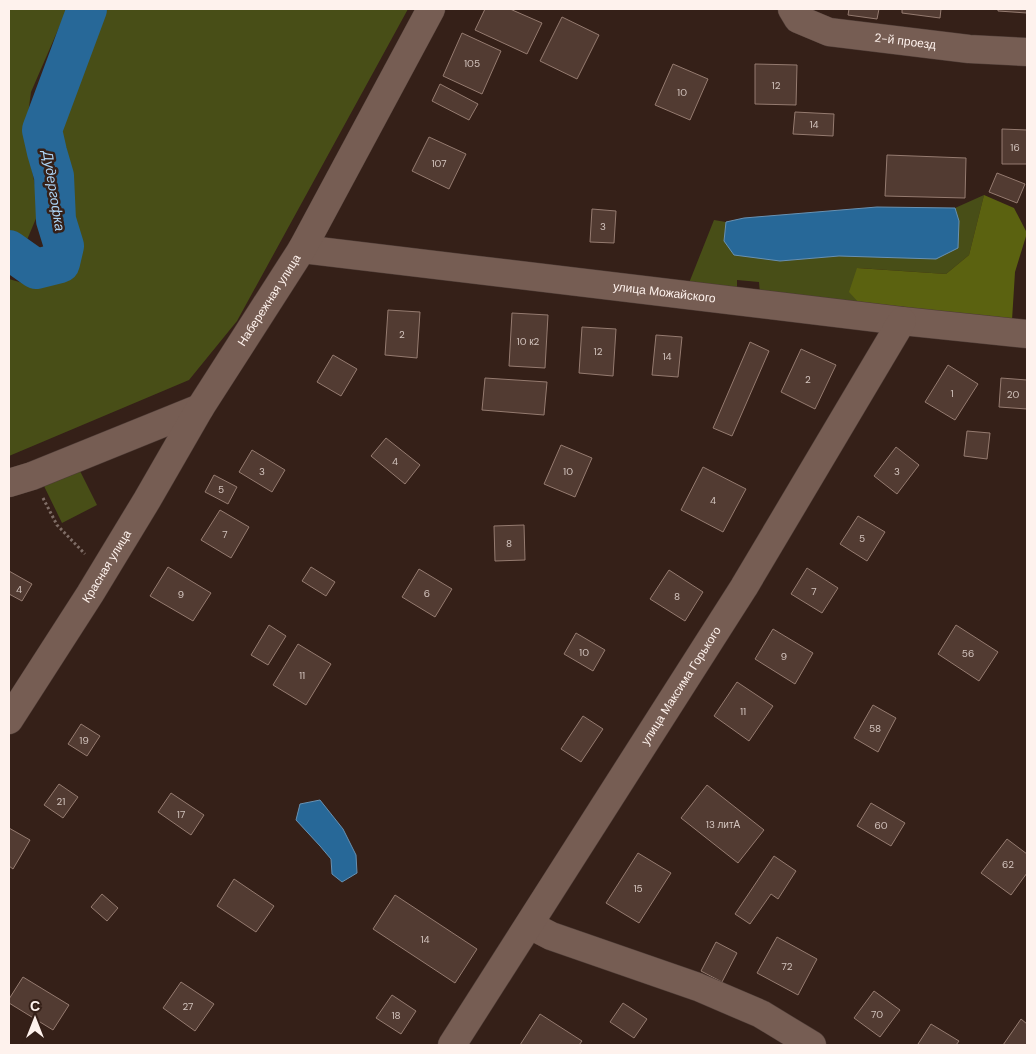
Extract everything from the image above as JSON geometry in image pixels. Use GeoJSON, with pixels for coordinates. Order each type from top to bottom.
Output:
{"type":"FeatureCollection","features":[{"type":"Feature","properties":{"kind":"street","name":"Набережная улица"},"geometry":{"type":"LineString","coordinates":[[200,408],[302,249],[430,9]]}},
{"type":"Feature","properties":{"kind":"street","name":"2-й проезд"},"geometry":{"type":"LineString","coordinates":[[792,9],[798,19],[829,32],[969,49],[1027,52]]}},
{"type":"Feature","properties":{"kind":"street","name":"улица Можайского"},"geometry":{"type":"LineString","coordinates":[[302,249],[902,321],[1027,334]]}},
{"type":"Feature","properties":{"kind":"street","name":"улица Максима Горького"},"geometry":{"type":"LineString","coordinates":[[452,1045],[744,587],[902,321]]}},
{"type":"Feature","properties":{"kind":"street"},"geometry":{"type":"LineString","coordinates":[[20,480],[200,408]]}},
{"type":"Feature","properties":{"kind":"street","name":"Красная улица"},"geometry":{"type":"LineString","coordinates":[[9,720],[148,500],[200,408]]}},
{"type":"Feature","properties":{"kind":"street"},"geometry":{"type":"LineString","coordinates":[[530,925],[551,936],[698,987],[761,1014],[812,1045]]}},
{"type":"Feature","properties":{"kind":"path"},"geometry":{"type":"LineString","coordinates":[[20,480],[68,537],[90,559],[105,570]]}},
{"type":"Feature","properties":{"kind":"green space"},"geometry":{"type":"Polygon","coordinates":[[[9,9],[67,9],[31,92],[25,137],[40,209],[24,247],[9,233],[9,9]]]}},
{"type":"Feature","properties":{"kind":"green space"},"geometry":{"type":"Polygon","coordinates":[[[106,9],[408,9],[237,321],[189,380],[9,456],[9,279],[40,288],[59,279],[70,260],[70,203],[56,169],[56,134],[77,91],[106,9]]]}},
{"type":"Feature","properties":{"kind":"green space"},"geometry":{"type":"Polygon","coordinates":[[[984,195],[969,255],[946,274],[858,268],[860,304],[760,294],[759,282],[737,280],[737,291],[689,283],[714,220],[726,222],[724,241],[780,261],[839,256],[959,221],[955,208],[984,195]]]}},
{"type":"Feature","properties":{"kind":"green space"},"geometry":{"type":"Polygon","coordinates":[[[984,195],[1014,208],[1027,233],[1015,272],[1012,320],[860,304],[849,292],[857,268],[946,274],[969,255],[984,195]]]}},
{"type":"Feature","properties":{"kind":"green space"},"geometry":{"type":"Polygon","coordinates":[[[79,469],[97,505],[62,523],[44,486],[79,469]]]}},
{"type":"Feature","properties":{"kind":"water"},"geometry":{"type":"Polygon","coordinates":[[[877,207],[955,208],[959,221],[958,248],[936,259],[839,256],[780,261],[734,255],[724,241],[726,222],[744,218],[877,207]]]}},
{"type":"Feature","properties":{"kind":"water"},"geometry":{"type":"Polygon","coordinates":[[[320,800],[343,829],[356,855],[357,873],[342,882],[332,874],[331,859],[296,820],[300,804],[320,800]]]}},
{"type":"Feature","properties":{"kind":"building"},"geometry":{"type":"Polygon","coordinates":[[[485,9],[510,9],[542,23],[527,54],[475,30],[485,9]]]}},
{"type":"Feature","properties":{"kind":"building"},"geometry":{"type":"Polygon","coordinates":[[[849,9],[879,9],[877,19],[848,15],[849,9]]]}},
{"type":"Feature","properties":{"kind":"building"},"geometry":{"type":"Polygon","coordinates":[[[902,9],[941,9],[940,18],[902,13],[902,9]]]}},
{"type":"Feature","properties":{"kind":"building"},"geometry":{"type":"Polygon","coordinates":[[[998,9],[1027,9],[1027,13],[998,11],[998,9]]]}},
{"type":"Feature","properties":{"kind":"building"},"geometry":{"type":"Polygon","coordinates":[[[562,17],[599,35],[577,79],[540,61],[562,17]]]}},
{"type":"Feature","properties":{"kind":"building"},"geometry":{"type":"Polygon","coordinates":[[[462,33],[501,51],[482,94],[443,76],[462,33]]]}},
{"type":"Feature","properties":{"kind":"building"},"geometry":{"type":"Polygon","coordinates":[[[673,64],[708,79],[690,120],[655,105],[673,64]]]}},
{"type":"Feature","properties":{"kind":"building"},"geometry":{"type":"Polygon","coordinates":[[[755,64],[797,65],[796,105],[755,104],[755,64]]]}},
{"type":"Feature","properties":{"kind":"building"},"geometry":{"type":"Polygon","coordinates":[[[440,84],[478,104],[469,120],[432,101],[440,84]]]}},
{"type":"Feature","properties":{"kind":"building"},"geometry":{"type":"Polygon","coordinates":[[[795,112],[834,114],[833,136],[793,134],[795,112]]]}},
{"type":"Feature","properties":{"kind":"building"},"geometry":{"type":"Polygon","coordinates":[[[1002,129],[1027,130],[1027,164],[1002,164],[1002,129]]]}},
{"type":"Feature","properties":{"kind":"building"},"geometry":{"type":"Polygon","coordinates":[[[429,137],[466,154],[449,189],[412,171],[429,137]]]}},
{"type":"Feature","properties":{"kind":"building"},"geometry":{"type":"Polygon","coordinates":[[[887,155],[966,158],[965,198],[885,196],[887,155]]]}},
{"type":"Feature","properties":{"kind":"building"},"geometry":{"type":"Polygon","coordinates":[[[997,173],[1025,184],[1017,203],[989,192],[997,173]]]}},
{"type":"Feature","properties":{"kind":"building"},"geometry":{"type":"Polygon","coordinates":[[[592,209],[616,211],[614,243],[590,242],[592,209]]]}},
{"type":"Feature","properties":{"kind":"building"},"geometry":{"type":"Polygon","coordinates":[[[388,310],[420,312],[417,358],[385,355],[388,310]]]}},
{"type":"Feature","properties":{"kind":"building"},"geometry":{"type":"Polygon","coordinates":[[[512,313],[548,315],[545,368],[509,366],[512,313]]]}},
{"type":"Feature","properties":{"kind":"building"},"geometry":{"type":"Polygon","coordinates":[[[582,327],[616,329],[613,376],[579,373],[582,327]]]}},
{"type":"Feature","properties":{"kind":"building"},"geometry":{"type":"Polygon","coordinates":[[[656,335],[682,337],[678,377],[652,375],[656,335]]]}},
{"type":"Feature","properties":{"kind":"building"},"geometry":{"type":"Polygon","coordinates":[[[750,342],[769,351],[732,436],[713,428],[750,342]]]}},
{"type":"Feature","properties":{"kind":"building"},"geometry":{"type":"Polygon","coordinates":[[[801,349],[836,365],[815,409],[781,392],[801,349]]]}},
{"type":"Feature","properties":{"kind":"building"},"geometry":{"type":"Polygon","coordinates":[[[333,355],[357,369],[341,396],[317,382],[333,355]]]}},
{"type":"Feature","properties":{"kind":"building"},"geometry":{"type":"Polygon","coordinates":[[[948,365],[978,384],[955,420],[925,402],[948,365]]]}},
{"type":"Feature","properties":{"kind":"building"},"geometry":{"type":"Polygon","coordinates":[[[485,378],[547,382],[544,415],[482,410],[485,378]]]}},
{"type":"Feature","properties":{"kind":"building"},"geometry":{"type":"Polygon","coordinates":[[[1001,378],[1027,380],[1027,409],[999,407],[1001,378]]]}},
{"type":"Feature","properties":{"kind":"building"},"geometry":{"type":"Polygon","coordinates":[[[967,431],[990,433],[987,459],[964,456],[967,431]]]}},
{"type":"Feature","properties":{"kind":"building"},"geometry":{"type":"Polygon","coordinates":[[[386,438],[420,465],[405,484],[371,456],[386,438]]]}},
{"type":"Feature","properties":{"kind":"building"},"geometry":{"type":"Polygon","coordinates":[[[561,445],[592,458],[575,497],[544,484],[561,445]]]}},
{"type":"Feature","properties":{"kind":"building"},"geometry":{"type":"Polygon","coordinates":[[[896,447],[919,465],[897,494],[874,476],[896,447]]]}},
{"type":"Feature","properties":{"kind":"building"},"geometry":{"type":"Polygon","coordinates":[[[252,450],[285,470],[272,492],[239,472],[252,450]]]}},
{"type":"Feature","properties":{"kind":"building"},"geometry":{"type":"Polygon","coordinates":[[[703,467],[746,489],[723,532],[681,510],[703,467]]]}},
{"type":"Feature","properties":{"kind":"building"},"geometry":{"type":"Polygon","coordinates":[[[214,475],[237,487],[228,504],[205,492],[214,475]]]}},
{"type":"Feature","properties":{"kind":"building"},"geometry":{"type":"Polygon","coordinates":[[[220,510],[249,527],[231,558],[201,540],[220,510]]]}},
{"type":"Feature","properties":{"kind":"building"},"geometry":{"type":"Polygon","coordinates":[[[858,516],[885,532],[867,561],[840,544],[858,516]]]}},
{"type":"Feature","properties":{"kind":"building"},"geometry":{"type":"Polygon","coordinates":[[[524,525],[525,560],[495,561],[494,526],[524,525]]]}},
{"type":"Feature","properties":{"kind":"building"},"geometry":{"type":"Polygon","coordinates":[[[168,567],[211,593],[193,621],[150,596],[168,567]]]}},
{"type":"Feature","properties":{"kind":"building"},"geometry":{"type":"Polygon","coordinates":[[[311,567],[335,582],[326,596],[302,581],[311,567]]]}},
{"type":"Feature","properties":{"kind":"building"},"geometry":{"type":"Polygon","coordinates":[[[807,568],[838,588],[822,613],[791,594],[807,568]]]}},
{"type":"Feature","properties":{"kind":"building"},"geometry":{"type":"Polygon","coordinates":[[[419,569],[452,589],[435,617],[402,597],[419,569]]]}},
{"type":"Feature","properties":{"kind":"building"},"geometry":{"type":"Polygon","coordinates":[[[669,570],[703,592],[685,621],[650,599],[669,570]]]}},
{"type":"Feature","properties":{"kind":"building"},"geometry":{"type":"Polygon","coordinates":[[[9,571],[32,584],[22,601],[9,594],[9,571]]]}},
{"type":"Feature","properties":{"kind":"building"},"geometry":{"type":"Polygon","coordinates":[[[269,625],[286,636],[268,665],[251,655],[269,625]]]}},
{"type":"Feature","properties":{"kind":"building"},"geometry":{"type":"Polygon","coordinates":[[[956,625],[998,652],[979,681],[938,654],[956,625]]]}},
{"type":"Feature","properties":{"kind":"building"},"geometry":{"type":"Polygon","coordinates":[[[773,629],[813,653],[795,684],[755,659],[773,629]]]}},
{"type":"Feature","properties":{"kind":"building"},"geometry":{"type":"Polygon","coordinates":[[[576,633],[605,650],[593,671],[564,654],[576,633]]]}},
{"type":"Feature","properties":{"kind":"building"},"geometry":{"type":"Polygon","coordinates":[[[298,644],[331,664],[306,705],[273,685],[298,644]]]}},
{"type":"Feature","properties":{"kind":"building"},"geometry":{"type":"Polygon","coordinates":[[[737,682],[773,706],[749,741],[714,716],[737,682]]]}},
{"type":"Feature","properties":{"kind":"building"},"geometry":{"type":"Polygon","coordinates":[[[873,705],[896,718],[878,752],[854,738],[873,705]]]}},
{"type":"Feature","properties":{"kind":"building"},"geometry":{"type":"Polygon","coordinates":[[[583,716],[603,729],[581,762],[561,749],[583,716]]]}},
{"type":"Feature","properties":{"kind":"building"},"geometry":{"type":"Polygon","coordinates":[[[81,724],[100,736],[87,756],[68,744],[81,724]]]}},
{"type":"Feature","properties":{"kind":"building"},"geometry":{"type":"Polygon","coordinates":[[[59,784],[78,797],[63,818],[44,805],[59,784]]]}},
{"type":"Feature","properties":{"kind":"building"},"geometry":{"type":"Polygon","coordinates":[[[707,785],[764,830],[738,863],[681,818],[707,785]]]}},
{"type":"Feature","properties":{"kind":"building"},"geometry":{"type":"Polygon","coordinates":[[[171,793],[204,815],[191,835],[158,812],[171,793]]]}},
{"type":"Feature","properties":{"kind":"building"},"geometry":{"type":"Polygon","coordinates":[[[871,803],[905,823],[891,846],[857,826],[871,803]]]}},
{"type":"Feature","properties":{"kind":"building"},"geometry":{"type":"Polygon","coordinates":[[[9,828],[30,840],[13,869],[9,866],[9,828]]]}},
{"type":"Feature","properties":{"kind":"building"},"geometry":{"type":"Polygon","coordinates":[[[1007,839],[1027,854],[1027,873],[1011,895],[981,873],[1007,839]]]}},
{"type":"Feature","properties":{"kind":"building"},"geometry":{"type":"Polygon","coordinates":[[[638,853],[671,873],[639,923],[606,903],[638,853]]]}},
{"type":"Feature","properties":{"kind":"building"},"geometry":{"type":"Polygon","coordinates":[[[774,856],[796,871],[778,899],[771,894],[750,924],[735,914],[774,856]]]}},
{"type":"Feature","properties":{"kind":"building"},"geometry":{"type":"Polygon","coordinates":[[[234,879],[274,906],[256,932],[217,906],[234,879]]]}},
{"type":"Feature","properties":{"kind":"building"},"geometry":{"type":"Polygon","coordinates":[[[102,894],[118,908],[107,921],[91,907],[102,894]]]}},
{"type":"Feature","properties":{"kind":"building"},"geometry":{"type":"Polygon","coordinates":[[[395,895],[477,949],[455,983],[373,929],[395,895]]]}},
{"type":"Feature","properties":{"kind":"building"},"geometry":{"type":"Polygon","coordinates":[[[777,937],[817,959],[798,995],[757,973],[777,937]]]}},
{"type":"Feature","properties":{"kind":"building"},"geometry":{"type":"Polygon","coordinates":[[[716,942],[737,953],[722,982],[701,971],[716,942]]]}},
{"type":"Feature","properties":{"kind":"building"},"geometry":{"type":"Polygon","coordinates":[[[23,977],[69,1005],[53,1030],[9,1003],[9,999],[23,977]]]}},
{"type":"Feature","properties":{"kind":"building"},"geometry":{"type":"Polygon","coordinates":[[[181,982],[214,1004],[195,1031],[163,1008],[181,982]]]}},
{"type":"Feature","properties":{"kind":"building"},"geometry":{"type":"Polygon","coordinates":[[[874,991],[900,1010],[880,1037],[854,1018],[874,991]]]}},
{"type":"Feature","properties":{"kind":"building"},"geometry":{"type":"Polygon","coordinates":[[[392,995],[416,1011],[401,1034],[376,1018],[392,995]]]}},
{"type":"Feature","properties":{"kind":"building"},"geometry":{"type":"Polygon","coordinates":[[[623,1003],[647,1019],[634,1038],[610,1022],[623,1003]]]}},
{"type":"Feature","properties":{"kind":"building"},"geometry":{"type":"Polygon","coordinates":[[[540,1014],[582,1041],[579,1045],[520,1045],[540,1014]]]}},
{"type":"Feature","properties":{"kind":"building"},"geometry":{"type":"Polygon","coordinates":[[[1021,1019],[1027,1024],[1027,1045],[1003,1045],[1021,1019]]]}},
{"type":"Feature","properties":{"kind":"building"},"geometry":{"type":"Polygon","coordinates":[[[931,1024],[959,1041],[956,1045],[918,1044],[931,1024]]]}},
{"type":"Feature","properties":{"kind":"waterway","name":"Дудергофка"},"geometry":{"type":"LineString","coordinates":[[9,250],[36,269],[60,263],[64,246],[56,220],[54,176],[42,130],[87,9]]}}]}
